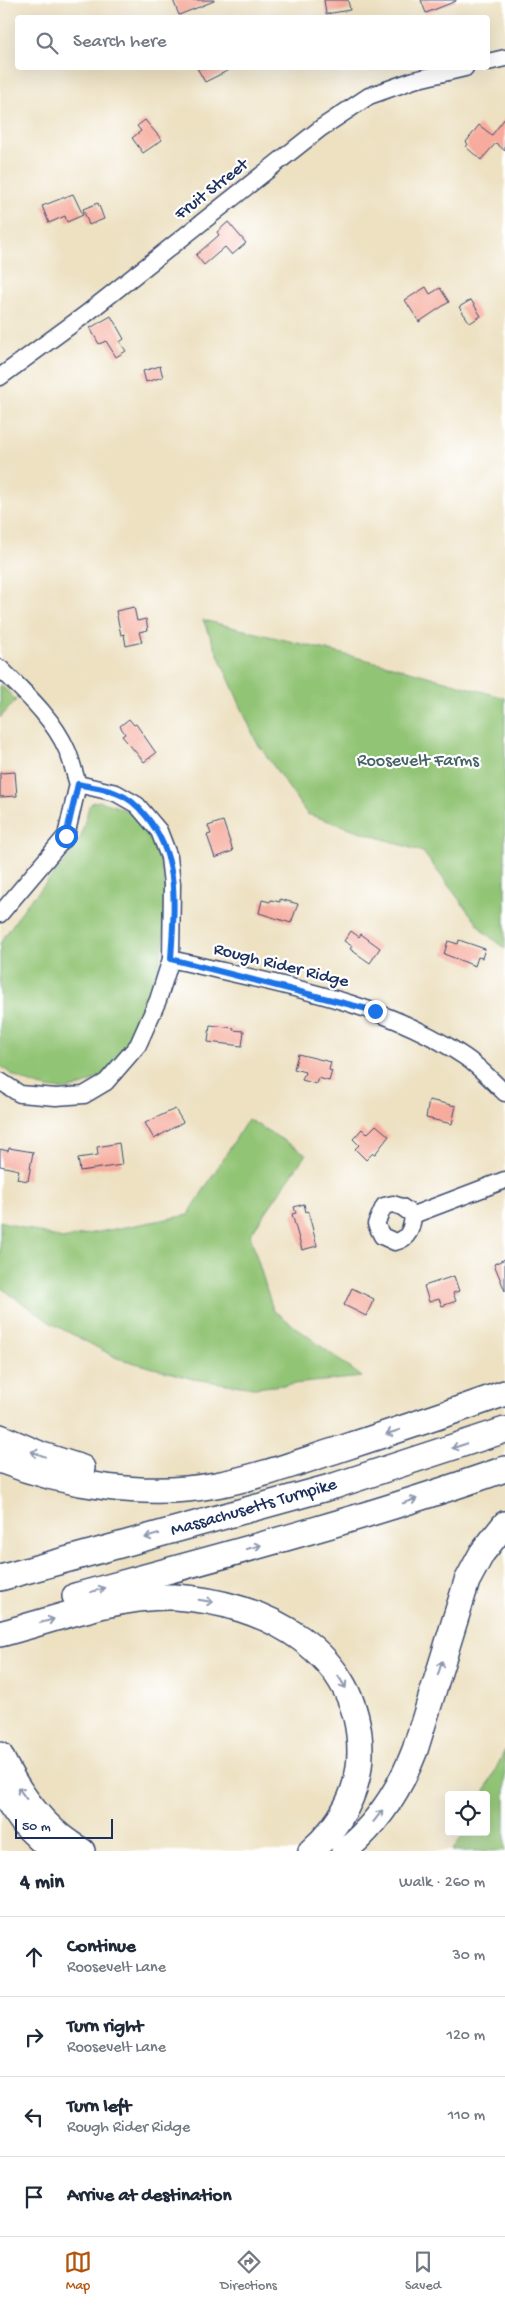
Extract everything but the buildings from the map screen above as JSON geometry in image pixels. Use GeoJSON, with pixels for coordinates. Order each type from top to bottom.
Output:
{"type":"FeatureCollection","features":[{"type":"Feature","properties":{"kind":"highway"},"geometry":{"type":"LineString","coordinates":[[0,1460],[37,1473],[73,1481],[117,1487],[164,1489],[222,1484],[293,1466],[326,1453],[505,1393]]}},
{"type":"Feature","properties":{"kind":"highway","name":"Massachusetts Turnpike"},"geometry":{"type":"LineString","coordinates":[[0,1578],[315,1491],[505,1430]]}},
{"type":"Feature","properties":{"kind":"highway"},"geometry":{"type":"LineString","coordinates":[[0,1436],[42,1455],[77,1467],[154,1479],[218,1476],[326,1453]]}},
{"type":"Feature","properties":{"kind":"highway","name":"Massachusetts Turnpike"},"geometry":{"type":"LineString","coordinates":[[0,1617],[311,1531],[404,1503],[505,1469]]}},
{"type":"Feature","properties":{"kind":"highway"},"geometry":{"type":"LineString","coordinates":[[344,1851],[376,1819],[405,1775],[415,1750],[467,1581],[482,1553],[505,1524]]}},
{"type":"Feature","properties":{"kind":"highway"},"geometry":{"type":"LineString","coordinates":[[0,1634],[114,1604],[168,1597],[227,1605],[272,1621],[291,1632],[310,1646],[338,1676],[352,1702],[358,1728],[359,1768],[351,1797],[331,1832],[311,1851]]}},
{"type":"Feature","properties":{"kind":"highway"},"geometry":{"type":"LineString","coordinates":[[0,1755],[15,1784],[31,1806],[62,1836],[82,1851]]}},
{"type":"Feature","properties":{"kind":"highway"},"geometry":{"type":"LineString","coordinates":[[0,1790],[24,1824],[52,1851]]}},
{"type":"Feature","properties":{"kind":"street"},"geometry":{"type":"LineString","coordinates":[[490,62],[505,58]]}},
{"type":"Feature","properties":{"kind":"street","name":"Fruit Street"},"geometry":{"type":"LineString","coordinates":[[0,377],[86,314],[321,128],[369,96],[414,80],[456,70]]}},
{"type":"Feature","properties":{"kind":"street"},"geometry":{"type":"LineString","coordinates":[[0,668],[34,702],[55,727],[67,751],[78,784],[66,836],[0,914]]}},
{"type":"Feature","properties":{"kind":"street"},"geometry":{"type":"LineString","coordinates":[[0,1081],[20,1094],[56,1097],[84,1094],[106,1082],[138,1045],[158,1000],[171,959],[172,884],[169,857],[159,832],[137,805],[116,793],[78,784]]}},
{"type":"Feature","properties":{"kind":"street","name":"Rough Rider Ridge"},"geometry":{"type":"LineString","coordinates":[[171,959],[375,1011],[418,1029],[467,1058],[505,1093]]}},
{"type":"Feature","properties":{"kind":"street"},"geometry":{"type":"LineString","coordinates":[[413,1215],[505,1180]]}},
{"type":"Feature","properties":{"kind":"green space","name":"Roosevelt Farms"},"geometry":{"type":"Polygon","coordinates":[[[203,620],[392,666],[505,698],[505,949],[483,931],[423,852],[307,814],[256,741],[203,620]]]}},
{"type":"Feature","properties":{"kind":"green space"},"geometry":{"type":"Polygon","coordinates":[[[0,684],[16,700],[0,718],[0,684]]]}},
{"type":"Feature","properties":{"kind":"green space"},"geometry":{"type":"Polygon","coordinates":[[[98,801],[113,805],[133,815],[148,832],[161,864],[165,906],[162,952],[150,999],[132,1040],[106,1071],[74,1088],[36,1085],[16,1077],[0,1065],[0,943],[27,904],[67,860],[81,836],[89,806],[93,802],[98,801]]]}},
{"type":"Feature","properties":{"kind":"green space"},"geometry":{"type":"Polygon","coordinates":[[[248,1119],[306,1154],[250,1235],[273,1310],[362,1377],[254,1388],[193,1379],[117,1358],[51,1323],[0,1287],[0,1221],[62,1239],[188,1215],[248,1119]]]}},
{"type":"Feature","properties":{"kind":"green space"},"geometry":{"type":"Polygon","coordinates":[[[505,1750],[505,1851],[452,1851],[462,1836],[490,1836],[490,1791],[485,1791],[505,1750]]]}},
{"type":"Feature","properties":{"kind":"route"},"geometry":{"type":"LineString","coordinates":[[66,836],[78,784],[116,793],[137,805],[159,832],[169,857],[173,918],[171,959],[375,1011]]}}]}
